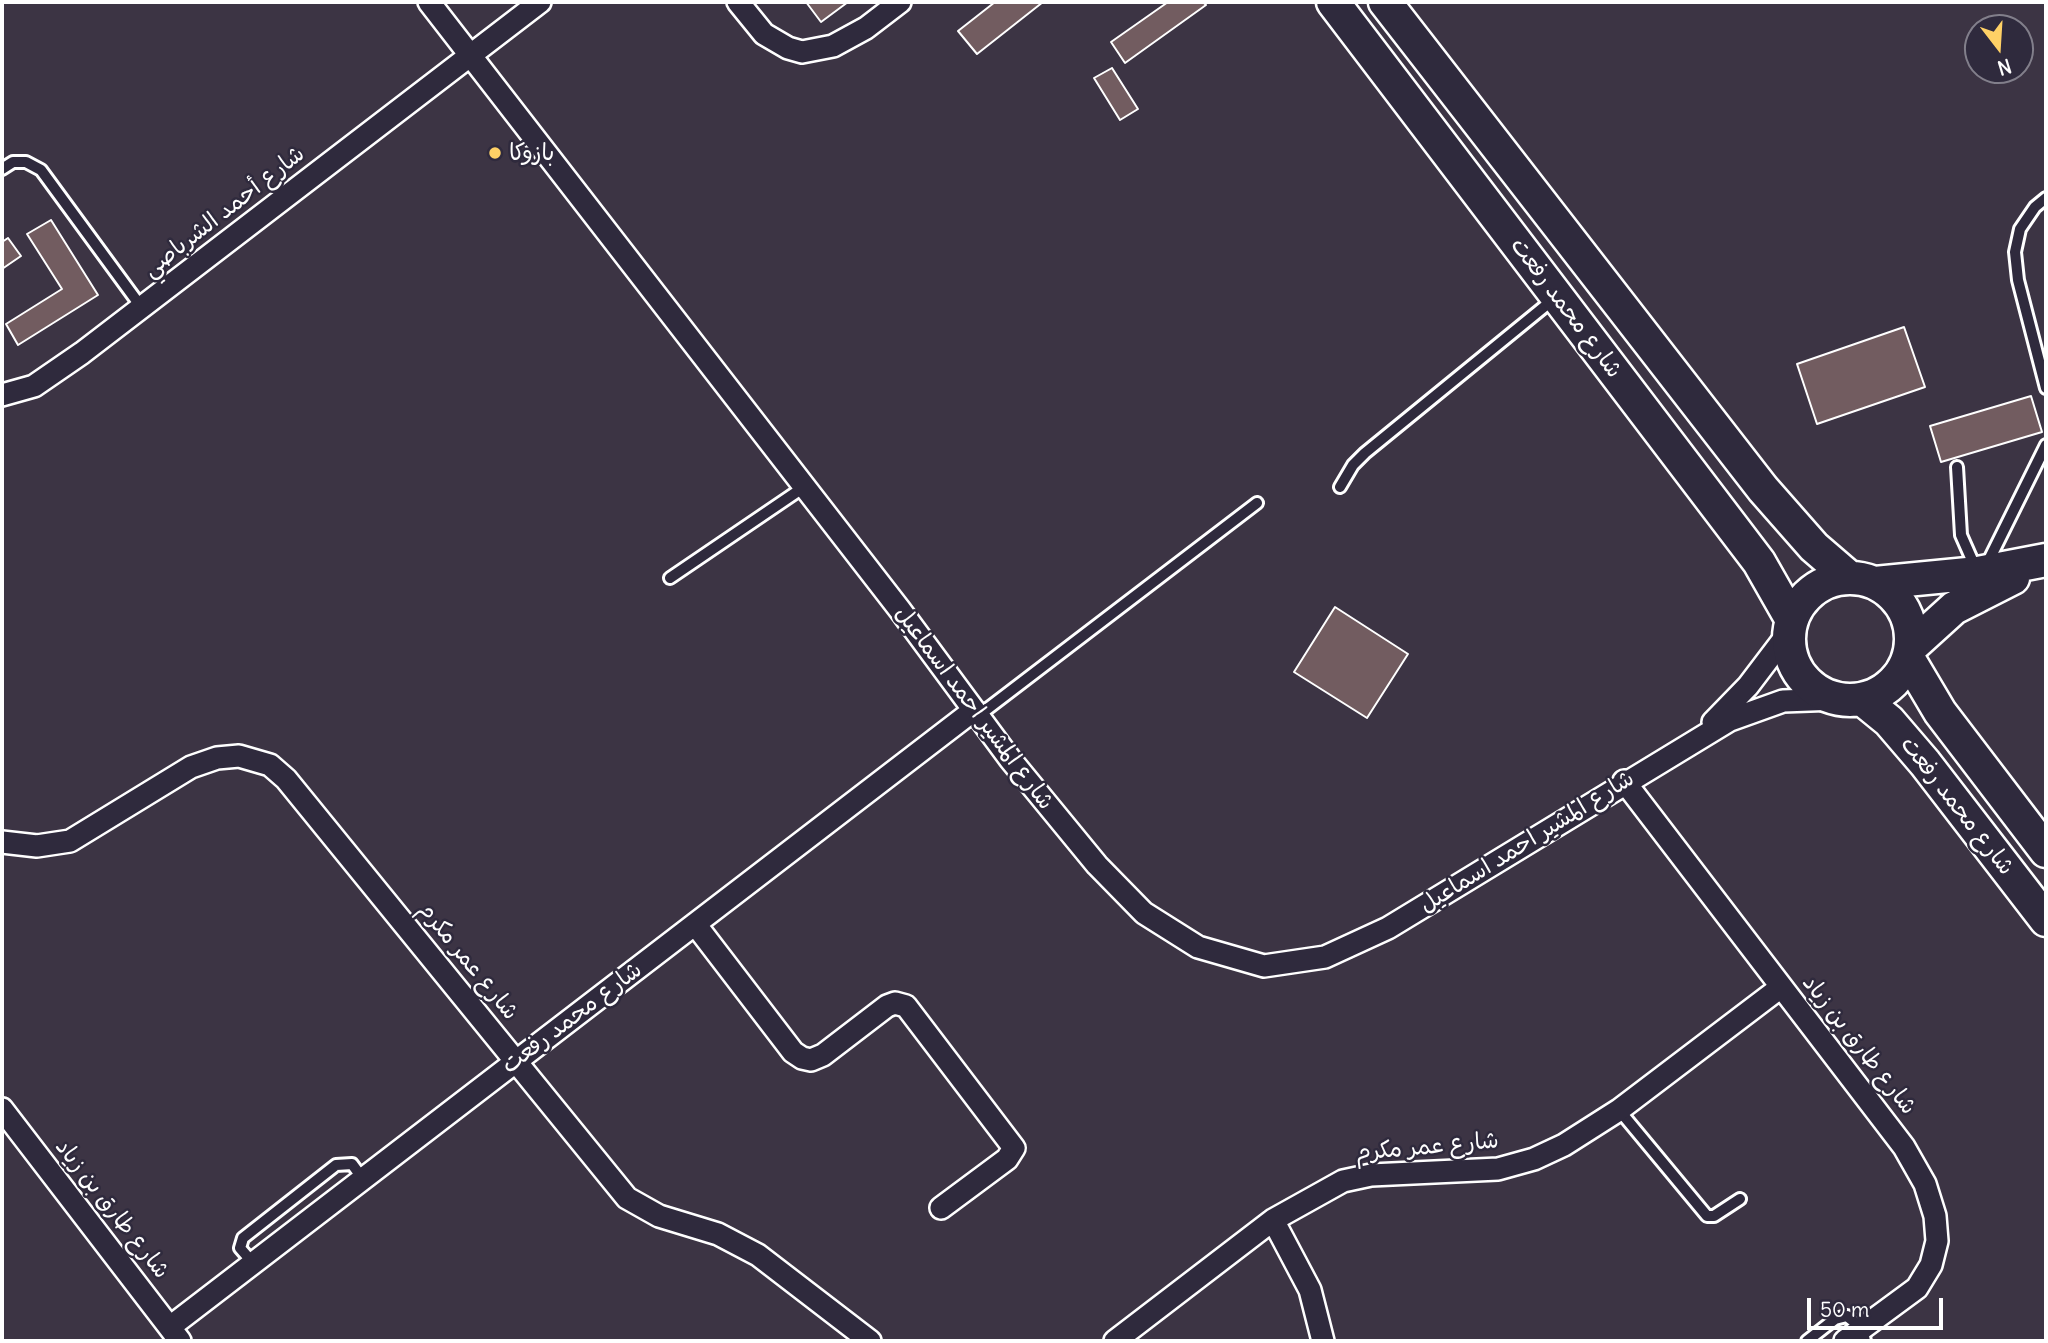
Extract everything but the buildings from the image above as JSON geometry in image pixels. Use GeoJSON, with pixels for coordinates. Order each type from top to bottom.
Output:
{"type":"FeatureCollection","features":[{"type":"Feature","properties":{"kind":"street","name":"شارع المشير احمد اسماعيل"},"geometry":{"type":"LineString","coordinates":[[429,2],[976,713],[1097,865],[1144,913],[1198,947],[1264,967],[1325,957],[1388,928],[1696,738],[1730,720],[1783,701],[1849,699]]}},
{"type":"Feature","properties":{"kind":"street","name":"شارع أحمد الشرباصي"},"geometry":{"type":"LineString","coordinates":[[2,395],[34,386],[142,308],[540,2]]}},
{"type":"Feature","properties":{"kind":"street"},"geometry":{"type":"LineString","coordinates":[[738,2],[764,34],[788,48],[802,51],[833,46],[866,28],[900,2]]}},
{"type":"Feature","properties":{"kind":"street","name":"شارع محمد رفعت"},"geometry":{"type":"LineString","coordinates":[[1333,2],[1759,562],[1790,626]]}},
{"type":"Feature","properties":{"kind":"street","name":"شارع محمد رفعت"},"geometry":{"type":"LineString","coordinates":[[1385,2],[1763,489],[1814,547],[1863,580]]}},
{"type":"Feature","properties":{"kind":"street"},"geometry":{"type":"LineString","coordinates":[[2046,562],[1989,587],[1954,608],[1910,653],[1895,680],[1874,695],[1849,699],[1813,688],[1796,669],[1791,657],[1790,626],[1797,608],[1814,589],[1825,583],[1981,573],[2046,562]]}},
{"type":"Feature","properties":{"kind":"street"},"geometry":{"type":"LineString","coordinates":[[1863,580],[1896,598],[1903,608],[1911,633],[1910,653]]}},
{"type":"Feature","properties":{"kind":"street","name":"شارع المشير احمد اسماعيل"},"geometry":{"type":"LineString","coordinates":[[1696,738],[1748,686],[1790,626]]}},
{"type":"Feature","properties":{"kind":"street","name":"شارع محمد رفعت"},"geometry":{"type":"LineString","coordinates":[[1910,653],[1940,712],[2046,852]]}},
{"type":"Feature","properties":{"kind":"street","name":"شارع محمد رفعت"},"geometry":{"type":"LineString","coordinates":[[1849,699],[1889,721],[1918,754],[2046,920]]}},
{"type":"Feature","properties":{"kind":"street","name":"شارع محمد رفعت"},"geometry":{"type":"LineString","coordinates":[[175,1334],[253,1263],[695,924],[976,713]]}},
{"type":"Feature","properties":{"kind":"street","name":"شارع عمر مكرم"},"geometry":{"type":"LineString","coordinates":[[2,842],[37,846],[70,841],[191,767],[216,758],[239,756],[270,765],[286,779],[627,1198],[659,1216],[719,1234],[758,1255],[870,1341]]}},
{"type":"Feature","properties":{"kind":"street","name":"شارع طارق بن زياد"},"geometry":{"type":"LineString","coordinates":[[1624,782],[1904,1147],[1925,1184],[1935,1216],[1937,1241],[1931,1265],[1917,1288],[1857,1337]]}},
{"type":"Feature","properties":{"kind":"street"},"geometry":{"type":"LineString","coordinates":[[695,924],[793,1052],[802,1058],[811,1060],[824,1055],[887,1006],[906,1006],[1014,1148],[1007,1159],[941,1208]]}},
{"type":"Feature","properties":{"kind":"street","name":"شارع عمر مكرم"},"geometry":{"type":"LineString","coordinates":[[1115,1341],[1273,1220],[1343,1181],[1383,1174],[1484,1171],[1534,1159],[1564,1145],[1619,1110],[1781,987]]}},
{"type":"Feature","properties":{"kind":"street","name":"شارع طارق بن زياد"},"geometry":{"type":"LineString","coordinates":[[2,1110],[175,1334]]}},
{"type":"Feature","properties":{"kind":"street"},"geometry":{"type":"LineString","coordinates":[[1273,1220],[1310,1290],[1323,1341]]}},
{"type":"Feature","properties":{"kind":"lane"},"geometry":{"type":"LineString","coordinates":[[2,169],[13,162],[26,162],[41,170],[142,308]]}},
{"type":"Feature","properties":{"kind":"lane"},"geometry":{"type":"LineString","coordinates":[[2046,198],[2035,207],[2020,229],[2015,252],[2018,280],[2046,387]]}},
{"type":"Feature","properties":{"kind":"lane"},"geometry":{"type":"LineString","coordinates":[[1340,487],[1353,465],[1365,453],[1557,296]]}},
{"type":"Feature","properties":{"kind":"lane"},"geometry":{"type":"LineString","coordinates":[[1981,573],[2046,445]]}},
{"type":"Feature","properties":{"kind":"lane"},"geometry":{"type":"LineString","coordinates":[[1957,467],[1961,535],[1981,573]]}},
{"type":"Feature","properties":{"kind":"lane"},"geometry":{"type":"LineString","coordinates":[[670,578],[804,487]]}},
{"type":"Feature","properties":{"kind":"lane"},"geometry":{"type":"LineString","coordinates":[[976,713],[1256,503]]}},
{"type":"Feature","properties":{"kind":"lane"},"geometry":{"type":"LineString","coordinates":[[1619,1110],[1707,1216],[1714,1216],[1740,1199]]}},
{"type":"Feature","properties":{"kind":"lane"},"geometry":{"type":"LineString","coordinates":[[1807,1341],[1841,1317],[1852,1319],[1857,1337]]}},
{"type":"Feature","properties":{"kind":"place","name":"بازوكا"},"geometry":{"type":"Point","coordinates":[495,153]}}]}
